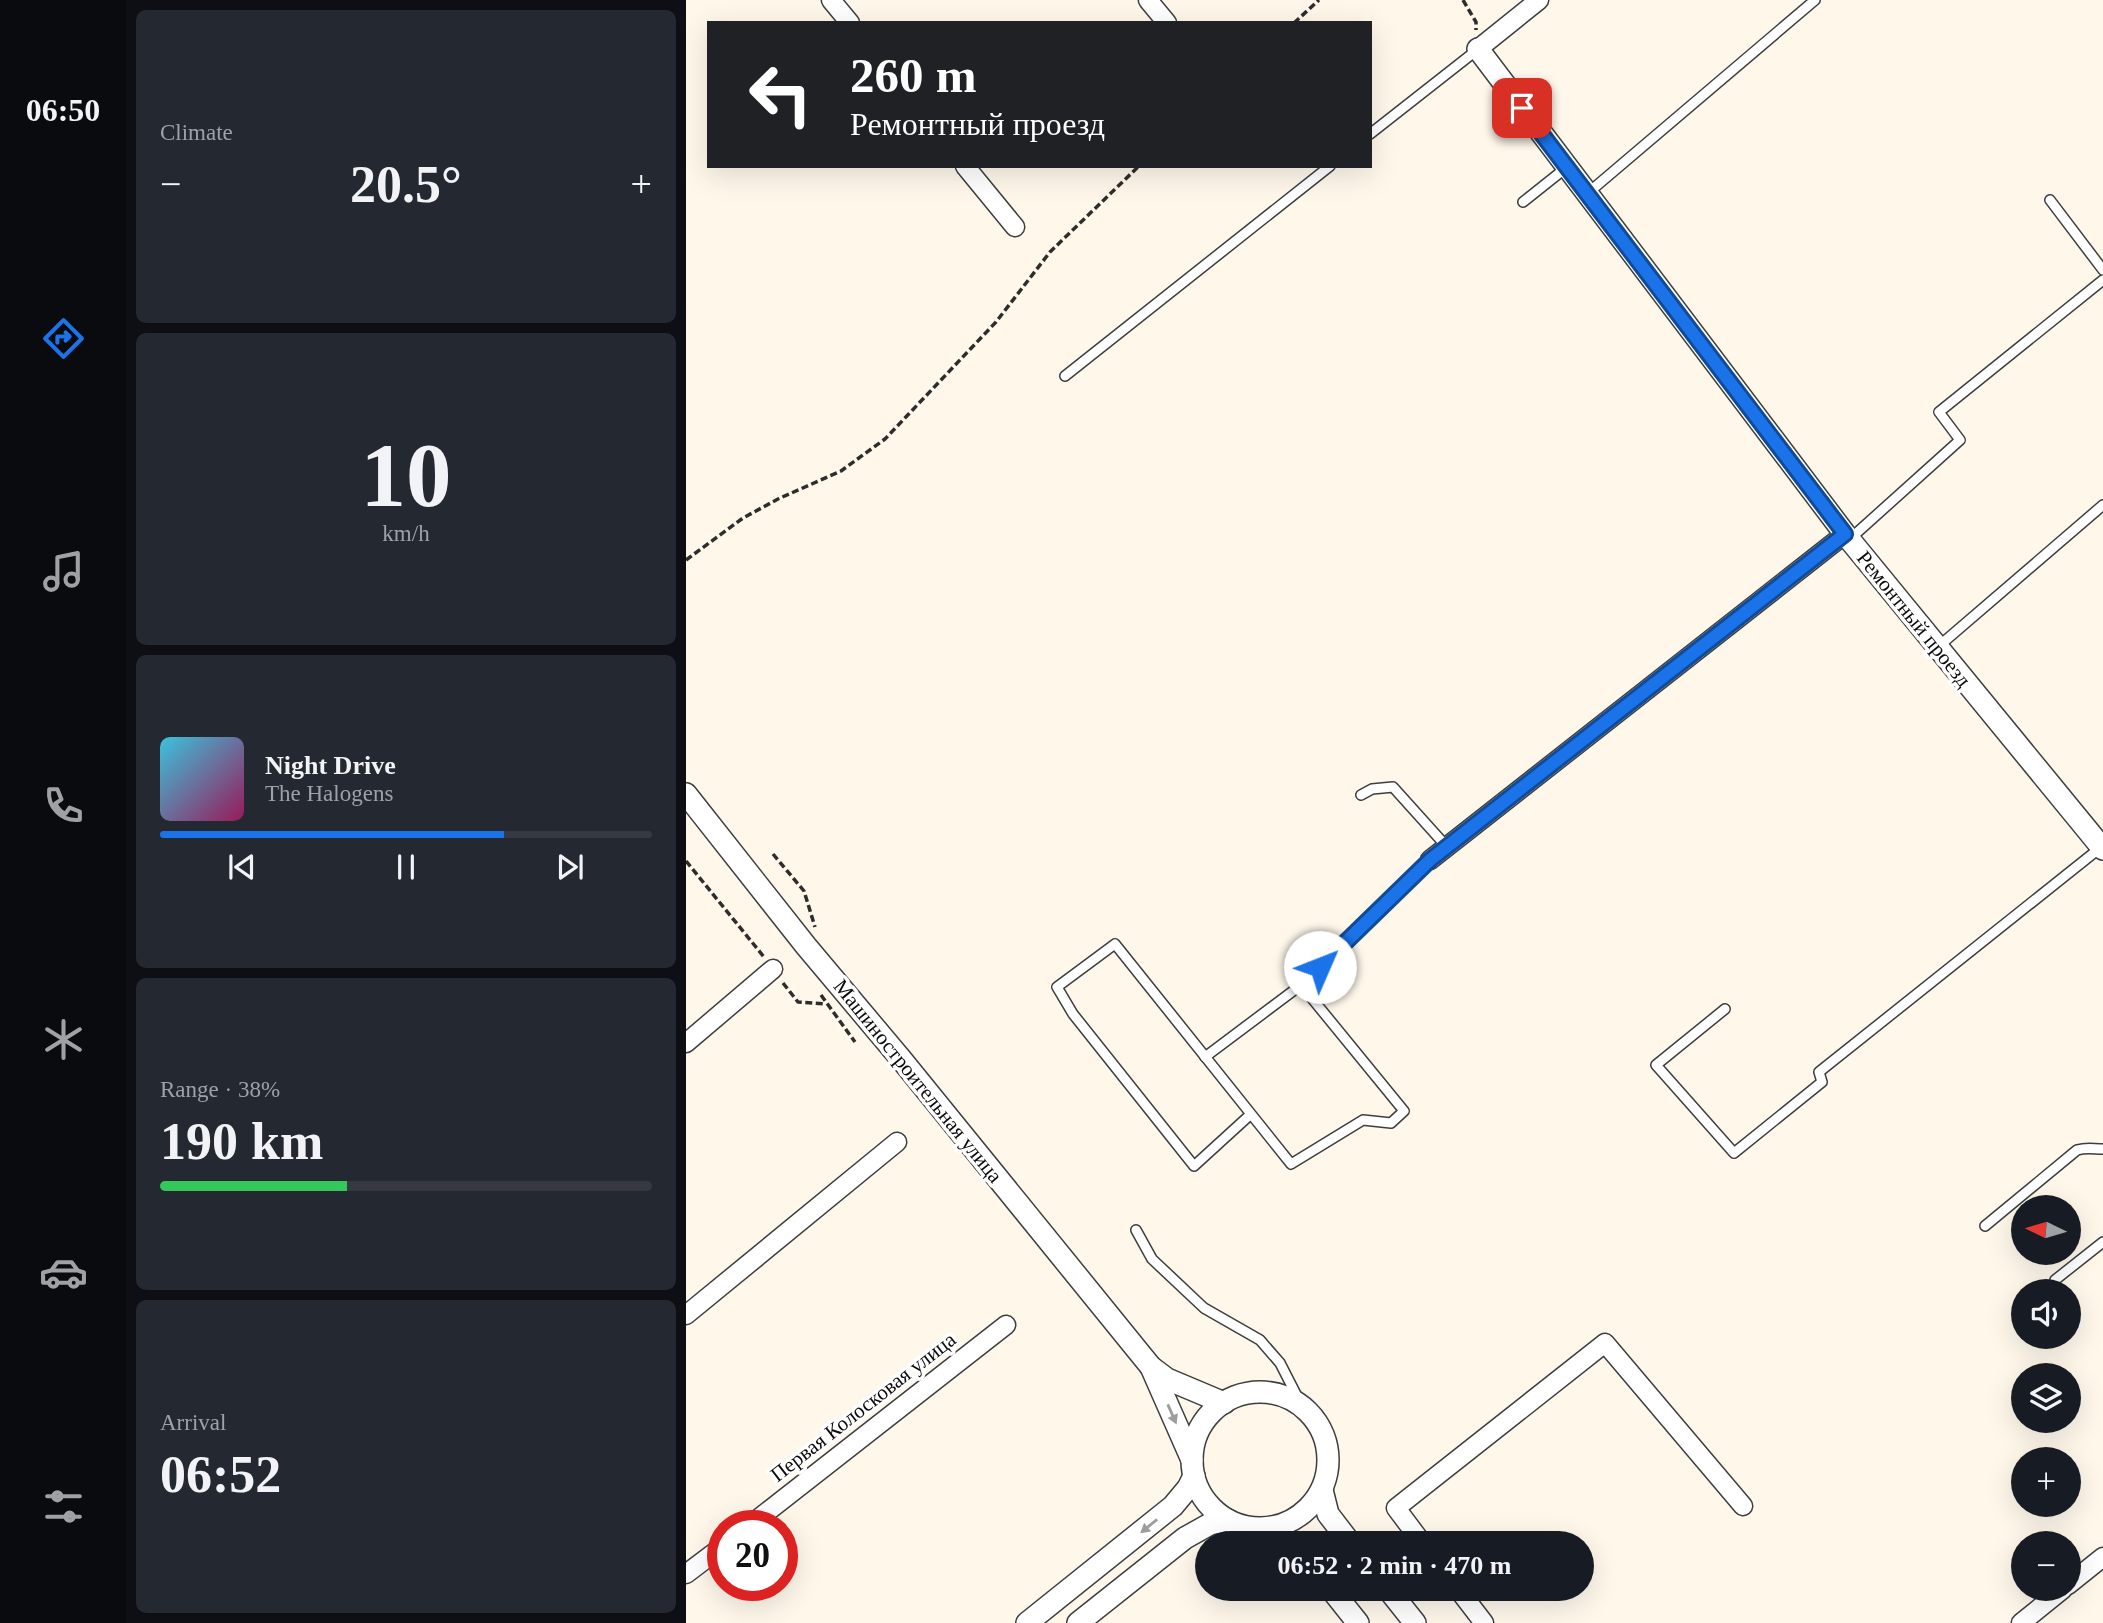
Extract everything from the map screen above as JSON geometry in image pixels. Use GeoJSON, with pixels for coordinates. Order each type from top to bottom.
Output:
{"type":"FeatureCollection","features":[{"type":"Feature","properties":{"kind":"street"},"geometry":{"type":"LineString","coordinates":[[831,0],[848,21]]}},
{"type":"Feature","properties":{"kind":"street"},"geometry":{"type":"LineString","coordinates":[[1148,0],[1165,21]]}},
{"type":"Feature","properties":{"kind":"street"},"geometry":{"type":"LineString","coordinates":[[1478,49],[1539,0]]}},
{"type":"Feature","properties":{"kind":"street","name":"Ремонтный проезд"},"geometry":{"type":"LineString","coordinates":[[1478,49],[1847,537],[2101,843]]}},
{"type":"Feature","properties":{"kind":"street"},"geometry":{"type":"LineString","coordinates":[[967,168],[1015,228]]}},
{"type":"Feature","properties":{"kind":"street"},"geometry":{"type":"LineString","coordinates":[[1430,860],[1847,537]]}},
{"type":"Feature","properties":{"kind":"street","name":"Машиностроительная улица"},"geometry":{"type":"LineString","coordinates":[[686,794],[806,946],[1151,1367],[1167,1379],[1224,1403]]}},
{"type":"Feature","properties":{"kind":"street"},"geometry":{"type":"LineString","coordinates":[[686,1043],[773,969]]}},
{"type":"Feature","properties":{"kind":"street"},"geometry":{"type":"LineString","coordinates":[[686,1315],[897,1142]]}},
{"type":"Feature","properties":{"kind":"street","name":"Первая Колосковая улица"},"geometry":{"type":"LineString","coordinates":[[769,1510],[1006,1325]]}},
{"type":"Feature","properties":{"kind":"street"},"geometry":{"type":"LineString","coordinates":[[1413,1531],[1396,1508],[1605,1343],[1743,1506]]}},
{"type":"Feature","properties":{"kind":"street","name":"Машиностроительная улица"},"geometry":{"type":"LineString","coordinates":[[1151,1367],[1193,1468]]}},
{"type":"Feature","properties":{"kind":"street"},"geometry":{"type":"LineString","coordinates":[[1027,1623],[1173,1506],[1188,1488],[1193,1468],[1194,1444],[1200,1429],[1209,1416],[1224,1403],[1243,1394],[1264,1392],[1284,1396],[1302,1406],[1318,1423],[1326,1445],[1328,1468],[1322,1490],[1310,1507],[1293,1520],[1273,1527],[1250,1527],[1228,1520],[1213,1509],[1201,1494],[1193,1468]]}},
{"type":"Feature","properties":{"kind":"street"},"geometry":{"type":"LineString","coordinates":[[1322,1490],[1328,1514],[1341,1531]]}},
{"type":"Feature","properties":{"kind":"street"},"geometry":{"type":"LineString","coordinates":[[1078,1623],[1185,1538],[1210,1524],[1228,1520]]}},
{"type":"Feature","properties":{"kind":"street"},"geometry":{"type":"LineString","coordinates":[[1273,1527],[1278,1531]]}},
{"type":"Feature","properties":{"kind":"street"},"geometry":{"type":"LineString","coordinates":[[2081,1575],[2103,1557]]}},
{"type":"Feature","properties":{"kind":"street"},"geometry":{"type":"LineString","coordinates":[[686,1574],[707,1558]]}},
{"type":"Feature","properties":{"kind":"street"},"geometry":{"type":"LineString","coordinates":[[1341,1601],[1358,1623]]}},
{"type":"Feature","properties":{"kind":"street"},"geometry":{"type":"LineString","coordinates":[[1398,1601],[1415,1623]]}},
{"type":"Feature","properties":{"kind":"street"},"geometry":{"type":"LineString","coordinates":[[1467,1601],[1484,1623]]}},
{"type":"Feature","properties":{"kind":"street"},"geometry":{"type":"LineString","coordinates":[[2021,1623],[2048,1601]]}},
{"type":"Feature","properties":{"kind":"lane"},"geometry":{"type":"LineString","coordinates":[[1587,194],[1815,0]]}},
{"type":"Feature","properties":{"kind":"lane"},"geometry":{"type":"LineString","coordinates":[[1372,132],[1478,49]]}},
{"type":"Feature","properties":{"kind":"lane"},"geometry":{"type":"LineString","coordinates":[[1523,202],[1567,167]]}},
{"type":"Feature","properties":{"kind":"lane"},"geometry":{"type":"LineString","coordinates":[[1065,376],[1327,168]]}},
{"type":"Feature","properties":{"kind":"lane"},"geometry":{"type":"LineString","coordinates":[[1847,537],[1960,440],[1939,412],[2103,278],[2050,200]]}},
{"type":"Feature","properties":{"kind":"lane"},"geometry":{"type":"LineString","coordinates":[[1938,647],[2103,505]]}},
{"type":"Feature","properties":{"kind":"lane"},"geometry":{"type":"LineString","coordinates":[[1361,795],[1372,789],[1393,787],[1447,846]]}},
{"type":"Feature","properties":{"kind":"lane"},"geometry":{"type":"LineString","coordinates":[[1725,1009],[1656,1065],[1734,1153],[1822,1082],[1819,1072],[2101,843]]}},
{"type":"Feature","properties":{"kind":"lane"},"geometry":{"type":"LineString","coordinates":[[1205,1057],[1301,985],[1430,860]]}},
{"type":"Feature","properties":{"kind":"lane"},"geometry":{"type":"LineString","coordinates":[[1251,1114],[1194,1166],[1073,1014],[1057,987],[1115,944],[1205,1057],[1251,1114],[1291,1164],[1363,1120],[1391,1123],[1404,1111],[1301,985]]}},
{"type":"Feature","properties":{"kind":"lane"},"geometry":{"type":"LineString","coordinates":[[1985,1226],[2077,1150],[2087,1147],[2103,1149]]}},
{"type":"Feature","properties":{"kind":"lane"},"geometry":{"type":"LineString","coordinates":[[1136,1230],[1152,1259],[1204,1308],[1260,1340],[1280,1363],[1302,1406]]}},
{"type":"Feature","properties":{"kind":"lane"},"geometry":{"type":"LineString","coordinates":[[2057,1279],[2103,1242]]}},
{"type":"Feature","properties":{"kind":"path"},"geometry":{"type":"LineString","coordinates":[[1296,21],[1319,0]]}},
{"type":"Feature","properties":{"kind":"path"},"geometry":{"type":"LineString","coordinates":[[1463,0],[1475,22],[1478,49]]}},
{"type":"Feature","properties":{"kind":"path"},"geometry":{"type":"LineString","coordinates":[[686,561],[743,518],[841,471],[885,439],[996,322],[1050,252],[1137,168]]}},
{"type":"Feature","properties":{"kind":"path"},"geometry":{"type":"LineString","coordinates":[[686,861],[798,1002],[826,1004]]}},
{"type":"Feature","properties":{"kind":"route"},"geometry":{"type":"LineString","coordinates":[[1320,967],[1430,860],[1845,534],[1522,108]]}}]}
